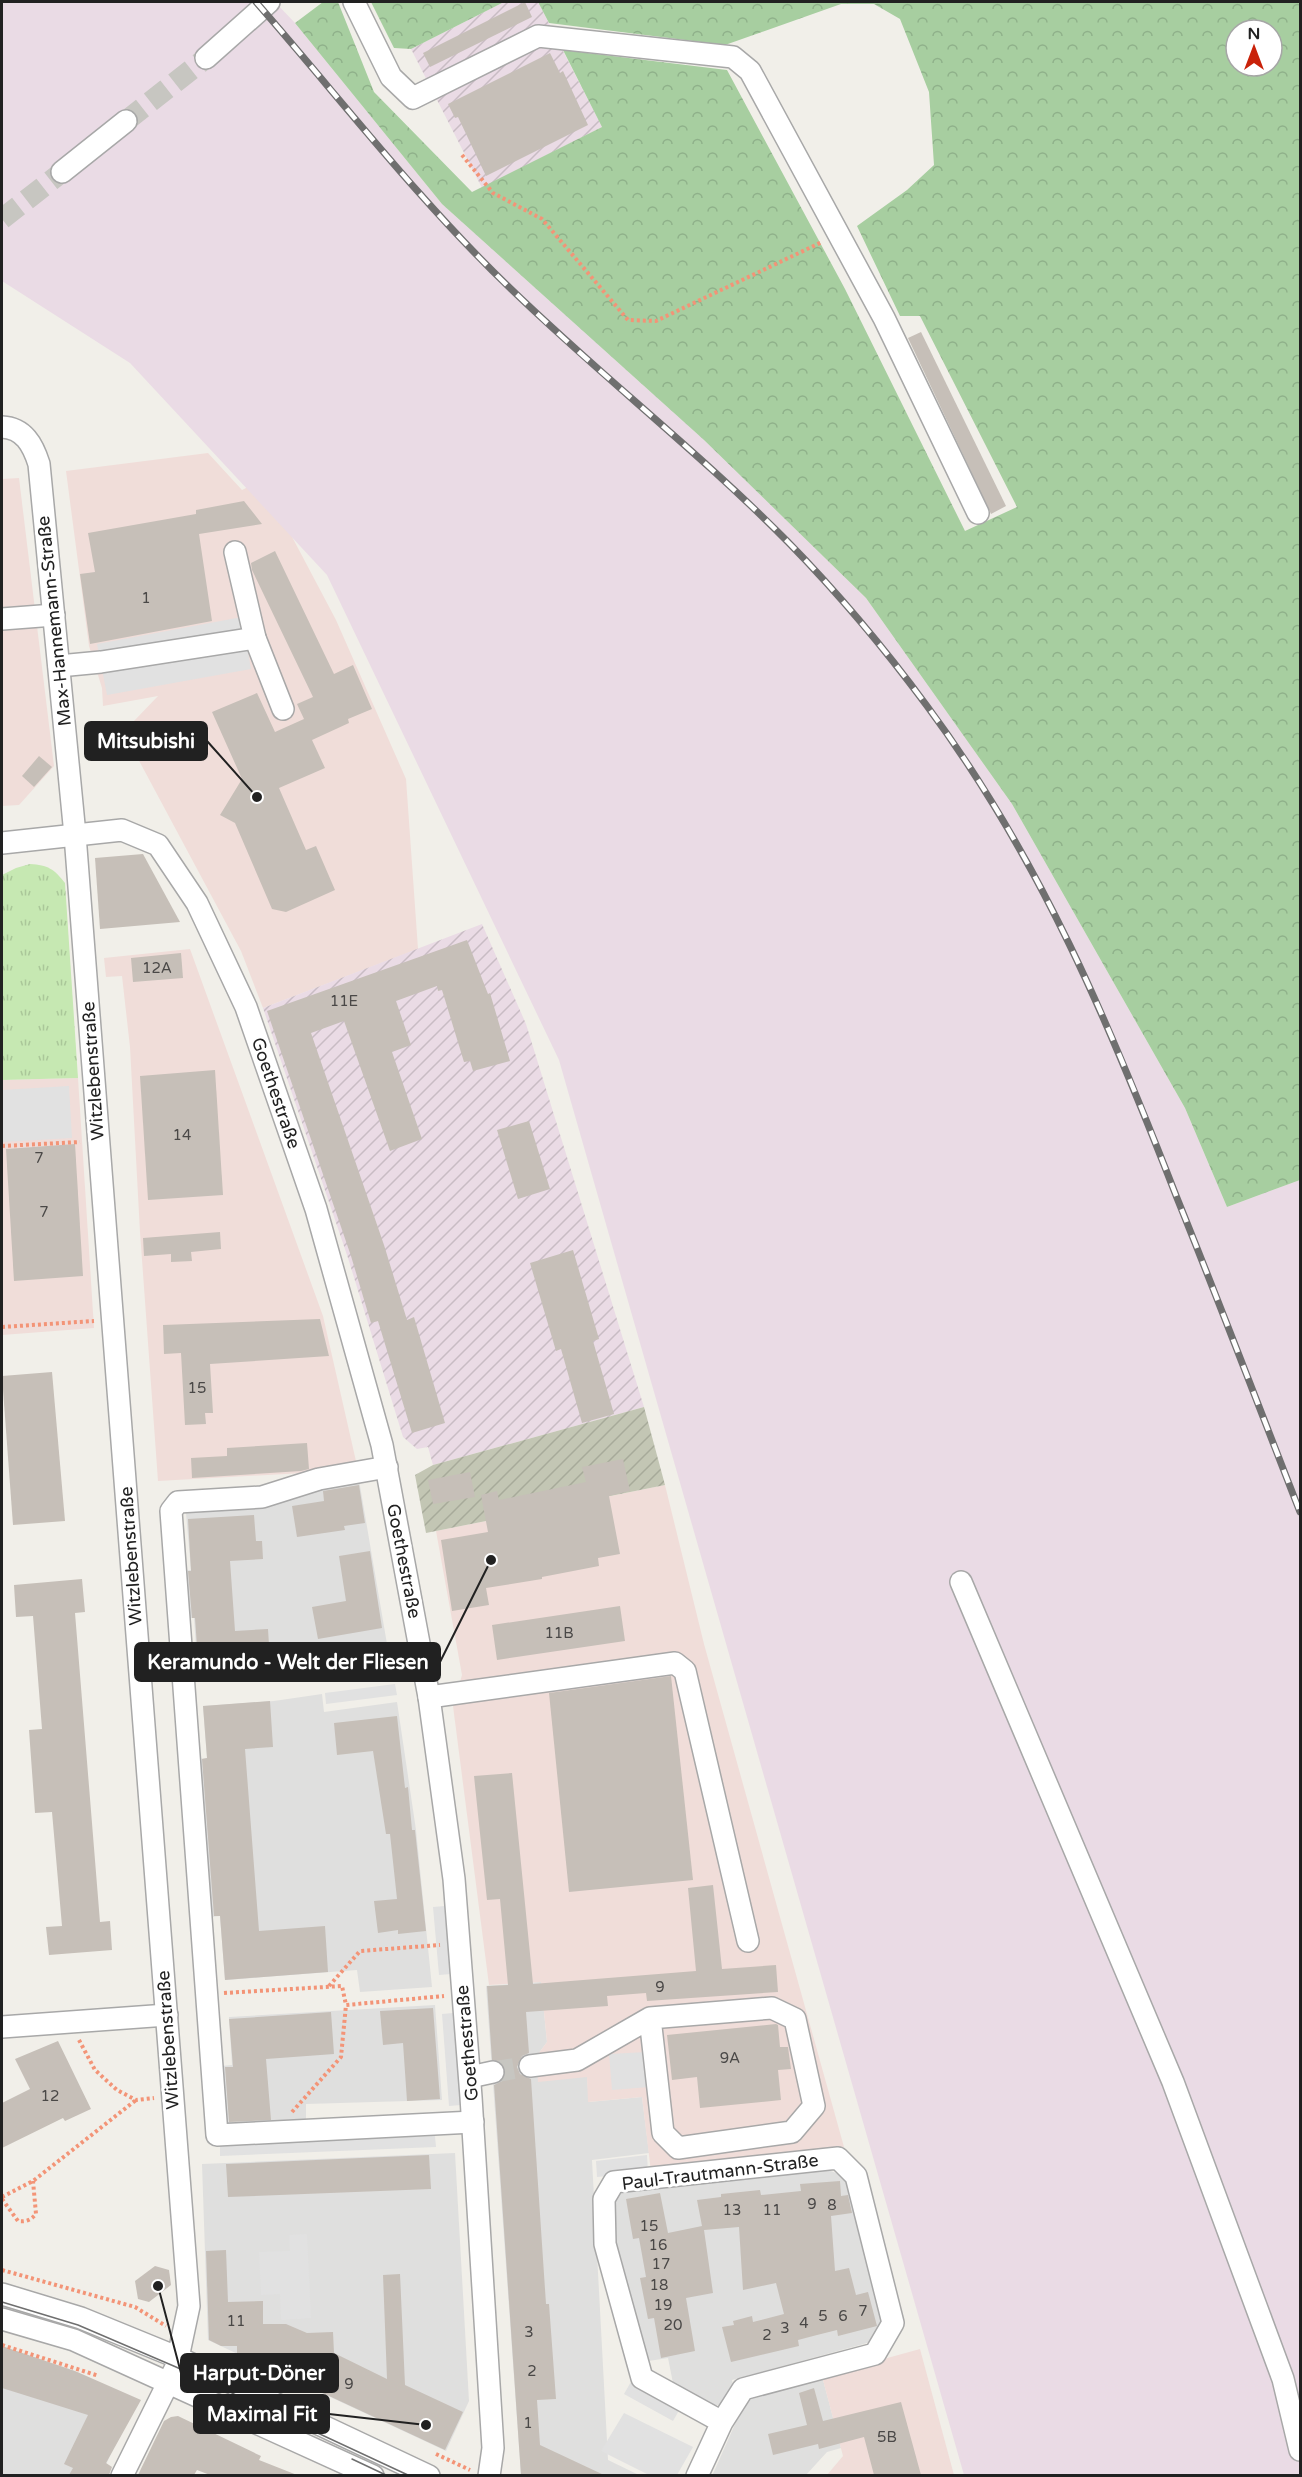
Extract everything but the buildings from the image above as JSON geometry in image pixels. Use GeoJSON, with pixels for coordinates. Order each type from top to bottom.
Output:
{"type":"FeatureCollection","features":[{"type":"Feature","properties":{"kind":"street"},"geometry":{"type":"LineString","coordinates":[[206,57],[269,2]]}},
{"type":"Feature","properties":{"kind":"street"},"geometry":{"type":"LineString","coordinates":[[354,2],[391,77],[413,98],[538,36],[732,57],[750,71],[768,100],[884,318],[978,513]]}},
{"type":"Feature","properties":{"kind":"street"},"geometry":{"type":"LineString","coordinates":[[62,172],[126,121]]}},
{"type":"Feature","properties":{"kind":"street","name":"Max-Hannemann-Straße"},"geometry":{"type":"LineString","coordinates":[[2,427],[11,428],[26,436],[39,464],[75,835]]}},
{"type":"Feature","properties":{"kind":"street"},"geometry":{"type":"LineString","coordinates":[[235,552],[255,638],[284,709]]}},
{"type":"Feature","properties":{"kind":"street"},"geometry":{"type":"LineString","coordinates":[[2,619],[54,615]]}},
{"type":"Feature","properties":{"kind":"street"},"geometry":{"type":"LineString","coordinates":[[59,666],[100,662],[255,638]]}},
{"type":"Feature","properties":{"kind":"street","name":"Goethestraße"},"geometry":{"type":"LineString","coordinates":[[2,843],[122,830],[158,845],[197,903],[246,1007],[316,1209],[387,1467],[429,1697],[454,1879],[470,2077],[493,2448],[489,2475]]}},
{"type":"Feature","properties":{"kind":"street","name":"Witzlebenstraße"},"geometry":{"type":"LineString","coordinates":[[75,835],[189,2306],[179,2358],[122,2475]]}},
{"type":"Feature","properties":{"kind":"street"},"geometry":{"type":"LineString","coordinates":[[387,1467],[319,1479],[262,1497],[178,1502],[171,1511],[217,2135],[473,2122]]}},
{"type":"Feature","properties":{"kind":"street"},"geometry":{"type":"LineString","coordinates":[[961,1582],[1173,2082],[1282,2379],[1300,2450]]}},
{"type":"Feature","properties":{"kind":"street"},"geometry":{"type":"LineString","coordinates":[[429,1697],[675,1664],[686,1671],[748,1941]]}},
{"type":"Feature","properties":{"kind":"street"},"geometry":{"type":"LineString","coordinates":[[530,2066],[577,2061],[650,2018],[772,2008],[795,2019],[814,2106],[792,2132],[678,2148],[663,2133],[650,2018]]}},
{"type":"Feature","properties":{"kind":"street"},"geometry":{"type":"LineString","coordinates":[[2,2027],[166,2015]]}},
{"type":"Feature","properties":{"kind":"street"},"geometry":{"type":"LineString","coordinates":[[470,2077],[493,2072]]}},
{"type":"Feature","properties":{"kind":"street","name":"Paul-Trautmann-Straße"},"geometry":{"type":"LineString","coordinates":[[697,2475],[722,2422],[743,2389],[875,2354],[893,2323],[856,2176],[838,2158],[614,2182],[604,2199],[604,2244],[642,2378],[722,2422]]}},
{"type":"Feature","properties":{"kind":"street"},"geometry":{"type":"LineString","coordinates":[[2,2294],[81,2318],[179,2358],[429,2475]]}},
{"type":"Feature","properties":{"kind":"street"},"geometry":{"type":"LineString","coordinates":[[2,2319],[74,2340],[373,2475]]}},
{"type":"Feature","properties":{"kind":"path"},"geometry":{"type":"LineString","coordinates":[[462,155],[493,193],[542,219],[628,320],[656,321],[838,235]]}},
{"type":"Feature","properties":{"kind":"path"},"geometry":{"type":"LineString","coordinates":[[2,1146],[99,1141]]}},
{"type":"Feature","properties":{"kind":"path"},"geometry":{"type":"LineString","coordinates":[[2,1327],[112,1320]]}},
{"type":"Feature","properties":{"kind":"path"},"geometry":{"type":"LineString","coordinates":[[328,1987],[360,1951],[459,1943]]}},
{"type":"Feature","properties":{"kind":"path"},"geometry":{"type":"LineString","coordinates":[[206,1994],[342,1986],[346,2004],[341,2057],[273,2133]]}},
{"type":"Feature","properties":{"kind":"path"},"geometry":{"type":"LineString","coordinates":[[346,2004],[463,1994]]}},
{"type":"Feature","properties":{"kind":"path"},"geometry":{"type":"LineString","coordinates":[[69,2022],[95,2070],[117,2090],[136,2100]]}},
{"type":"Feature","properties":{"kind":"path"},"geometry":{"type":"LineString","coordinates":[[33,2181],[36,2214],[25,2222],[18,2221],[2,2198],[33,2181],[136,2100],[173,2096]]}},
{"type":"Feature","properties":{"kind":"path"},"geometry":{"type":"LineString","coordinates":[[2,2270],[135,2307],[183,2337]]}},
{"type":"Feature","properties":{"kind":"path"},"geometry":{"type":"LineString","coordinates":[[2,2345],[104,2377]]}},
{"type":"Feature","properties":{"kind":"shaded area"},"geometry":{"type":"Polygon","coordinates":[[[2,2],[275,2],[295,23],[442,204],[704,440],[866,598],[1012,804],[1185,1108],[1227,1207],[1300,1180],[1300,2475],[964,2475],[559,1060],[327,575],[130,363],[2,281],[2,2]]]}},
{"type":"Feature","properties":{"kind":"shaded area"},"geometry":{"type":"Polygon","coordinates":[[[504,2],[538,2],[602,127],[482,188],[411,49],[504,2]]]}},
{"type":"Feature","properties":{"kind":"shaded area"},"geometry":{"type":"Polygon","coordinates":[[[208,453],[242,490],[262,480],[336,620],[406,779],[418,949],[263,1008],[241,951],[136,755],[134,721],[158,696],[103,706],[102,688],[89,646],[66,471],[208,453]]]}},
{"type":"Feature","properties":{"kind":"shaded area"},"geometry":{"type":"Polygon","coordinates":[[[19,478],[54,766],[19,805],[2,806],[2,479],[19,478]]]}},
{"type":"Feature","properties":{"kind":"shaded area"},"geometry":{"type":"Polygon","coordinates":[[[242,617],[251,669],[107,695],[97,644],[242,617]]]}},
{"type":"Feature","properties":{"kind":"shaded area"},"geometry":{"type":"Polygon","coordinates":[[[482,924],[526,1024],[644,1407],[433,1465],[428,1447],[417,1449],[403,1437],[348,1258],[263,1008],[482,924]]]}},
{"type":"Feature","properties":{"kind":"shaded area"},"geometry":{"type":"Polygon","coordinates":[[[190,949],[323,1316],[358,1470],[158,1481],[140,1232],[130,1047],[122,976],[106,977],[104,958],[190,949]]]}},
{"type":"Feature","properties":{"kind":"shaded area"},"geometry":{"type":"Polygon","coordinates":[[[78,1078],[94,1328],[2,1335],[2,1080],[78,1078]]]}},
{"type":"Feature","properties":{"kind":"shaded area"},"geometry":{"type":"Polygon","coordinates":[[[69,1086],[72,1138],[2,1142],[2,1090],[69,1086]]]}},
{"type":"Feature","properties":{"kind":"shaded area"},"geometry":{"type":"Polygon","coordinates":[[[644,1407],[665,1485],[426,1533],[415,1475],[433,1465],[644,1407]]]}},
{"type":"Feature","properties":{"kind":"shaded area"},"geometry":{"type":"Polygon","coordinates":[[[359,1480],[387,1644],[317,1652],[318,1667],[198,1674],[194,1618],[187,1618],[184,1571],[191,1570],[186,1513],[256,1508],[318,1489],[359,1480]]]}},
{"type":"Feature","properties":{"kind":"shaded area"},"geometry":{"type":"Polygon","coordinates":[[[665,1485],[704,1644],[844,2147],[651,2172],[642,2097],[588,2102],[587,2077],[538,2082],[536,2057],[547,2042],[541,1982],[489,1985],[453,1706],[462,1675],[436,1531],[665,1485]]]}},
{"type":"Feature","properties":{"kind":"shaded area"},"geometry":{"type":"Polygon","coordinates":[[[395,1684],[397,1695],[326,1704],[325,1693],[395,1684]]]}},
{"type":"Feature","properties":{"kind":"shaded area"},"geometry":{"type":"Polygon","coordinates":[[[322,1694],[324,1712],[397,1702],[416,1830],[432,1987],[360,1992],[357,1970],[225,1980],[220,1916],[211,1917],[199,1759],[207,1758],[203,1706],[274,1701],[322,1694]]]}},
{"type":"Feature","properties":{"kind":"shaded area"},"geometry":{"type":"Polygon","coordinates":[[[445,1906],[451,1974],[439,1975],[433,1907],[445,1906]]]}},
{"type":"Feature","properties":{"kind":"shaded area"},"geometry":{"type":"Polygon","coordinates":[[[541,1982],[547,2042],[536,2057],[587,2077],[589,2102],[642,2097],[649,2153],[592,2160],[608,2460],[639,2475],[521,2475],[486,1986],[541,1982]]]}},
{"type":"Feature","properties":{"kind":"shaded area"},"geometry":{"type":"Polygon","coordinates":[[[435,2005],[442,2100],[306,2104],[306,2121],[225,2125],[221,2066],[232,2065],[229,2017],[435,2005]]]}},
{"type":"Feature","properties":{"kind":"shaded area"},"geometry":{"type":"Polygon","coordinates":[[[453,2013],[461,2105],[449,2106],[442,2014],[453,2013]]]}},
{"type":"Feature","properties":{"kind":"shaded area"},"geometry":{"type":"Polygon","coordinates":[[[646,2052],[649,2087],[612,2090],[609,2054],[646,2052]]]}},
{"type":"Feature","properties":{"kind":"shaded area"},"geometry":{"type":"Polygon","coordinates":[[[435,2136],[436,2147],[220,2156],[220,2144],[435,2136]]]}},
{"type":"Feature","properties":{"kind":"shaded area"},"geometry":{"type":"Polygon","coordinates":[[[455,2153],[469,2401],[446,2451],[208,2340],[202,2164],[455,2153]]]}},
{"type":"Feature","properties":{"kind":"shaded area"},"geometry":{"type":"Polygon","coordinates":[[[647,2155],[648,2172],[597,2177],[596,2161],[647,2155]]]}},
{"type":"Feature","properties":{"kind":"shaded area"},"geometry":{"type":"Polygon","coordinates":[[[819,2166],[850,2179],[886,2322],[878,2340],[732,2380],[734,2392],[721,2405],[710,2405],[673,2383],[668,2358],[642,2362],[609,2217],[621,2189],[819,2166]]]}},
{"type":"Feature","properties":{"kind":"shaded area"},"geometry":{"type":"Polygon","coordinates":[[[307,2234],[311,2318],[281,2320],[280,2294],[261,2295],[259,2252],[290,2251],[289,2235],[307,2234]]]}},
{"type":"Feature","properties":{"kind":"shaded area"},"geometry":{"type":"Polygon","coordinates":[[[920,2349],[954,2475],[827,2475],[843,2456],[822,2376],[920,2349]]]}},
{"type":"Feature","properties":{"kind":"shaded area"},"geometry":{"type":"Polygon","coordinates":[[[2,2351],[67,2372],[136,2401],[101,2475],[2,2475],[2,2351]]]}},
{"type":"Feature","properties":{"kind":"shaded area"},"geometry":{"type":"Polygon","coordinates":[[[822,2376],[841,2448],[827,2452],[806,2475],[712,2476],[748,2395],[822,2376]]]}},
{"type":"Feature","properties":{"kind":"shaded area"},"geometry":{"type":"Polygon","coordinates":[[[632,2380],[681,2407],[673,2421],[624,2394],[632,2380]]]}},
{"type":"Feature","properties":{"kind":"shaded area"},"geometry":{"type":"Polygon","coordinates":[[[624,2413],[693,2447],[677,2475],[649,2475],[601,2451],[624,2413]]]}},
{"type":"Feature","properties":{"kind":"green space"},"geometry":{"type":"Polygon","coordinates":[[[323,2],[338,2],[374,92],[472,192],[602,127],[563,50],[727,70],[845,289],[965,531],[1017,507],[920,316],[900,316],[857,226],[907,190],[934,165],[929,92],[900,19],[874,4],[841,4],[725,45],[549,23],[538,2],[1300,2],[1300,1180],[1227,1207],[1185,1108],[1012,804],[866,598],[704,440],[442,204],[295,23],[323,2]]]}},
{"type":"Feature","properties":{"kind":"green space"},"geometry":{"type":"Polygon","coordinates":[[[371,2],[504,2],[411,49],[394,48],[371,2]]]}},
{"type":"Feature","properties":{"kind":"green space"},"geometry":{"type":"Polygon","coordinates":[[[30,864],[42,865],[50,869],[65,883],[78,1078],[2,1080],[2,875],[30,864]]]}},
{"type":"Feature","properties":{"kind":"tunnel"},"geometry":{"type":"LineString","coordinates":[[126,121],[206,58]]}},
{"type":"Feature","properties":{"kind":"tunnel"},"geometry":{"type":"LineString","coordinates":[[2,219],[62,172]]}},
{"type":"Feature","properties":{"kind":"tunnel"},"geometry":{"type":"LineString","coordinates":[[493,2072],[530,2066]]}},
{"type":"Feature","properties":{"kind":"tram line"},"geometry":{"type":"LineString","coordinates":[[2,2302],[78,2325],[176,2367],[410,2476]]}},
{"type":"Feature","properties":{"kind":"tram line"},"geometry":{"type":"LineString","coordinates":[[352,2459],[388,2476]]}},
{"type":"Feature","properties":{"kind":"railway"},"geometry":{"type":"LineString","coordinates":[[256,2],[412,184],[477,255],[545,321],[755,509],[807,561],[861,622],[927,706],[1004,822],[1069,943],[1151,1133],[1300,1512]]}},
{"type":"Feature","properties":{"kind":"place","name":"Mitsubishi"},"geometry":{"type":"Point","coordinates":[257,797]}},
{"type":"Feature","properties":{"kind":"place","name":"Keramundo - Welt der Fliesen"},"geometry":{"type":"Point","coordinates":[491,1560]}},
{"type":"Feature","properties":{"kind":"place","name":"Harput-Döner"},"geometry":{"type":"Point","coordinates":[158,2286]}},
{"type":"Feature","properties":{"kind":"place","name":"Maximal Fit"},"geometry":{"type":"Point","coordinates":[426,2425]}}]}
